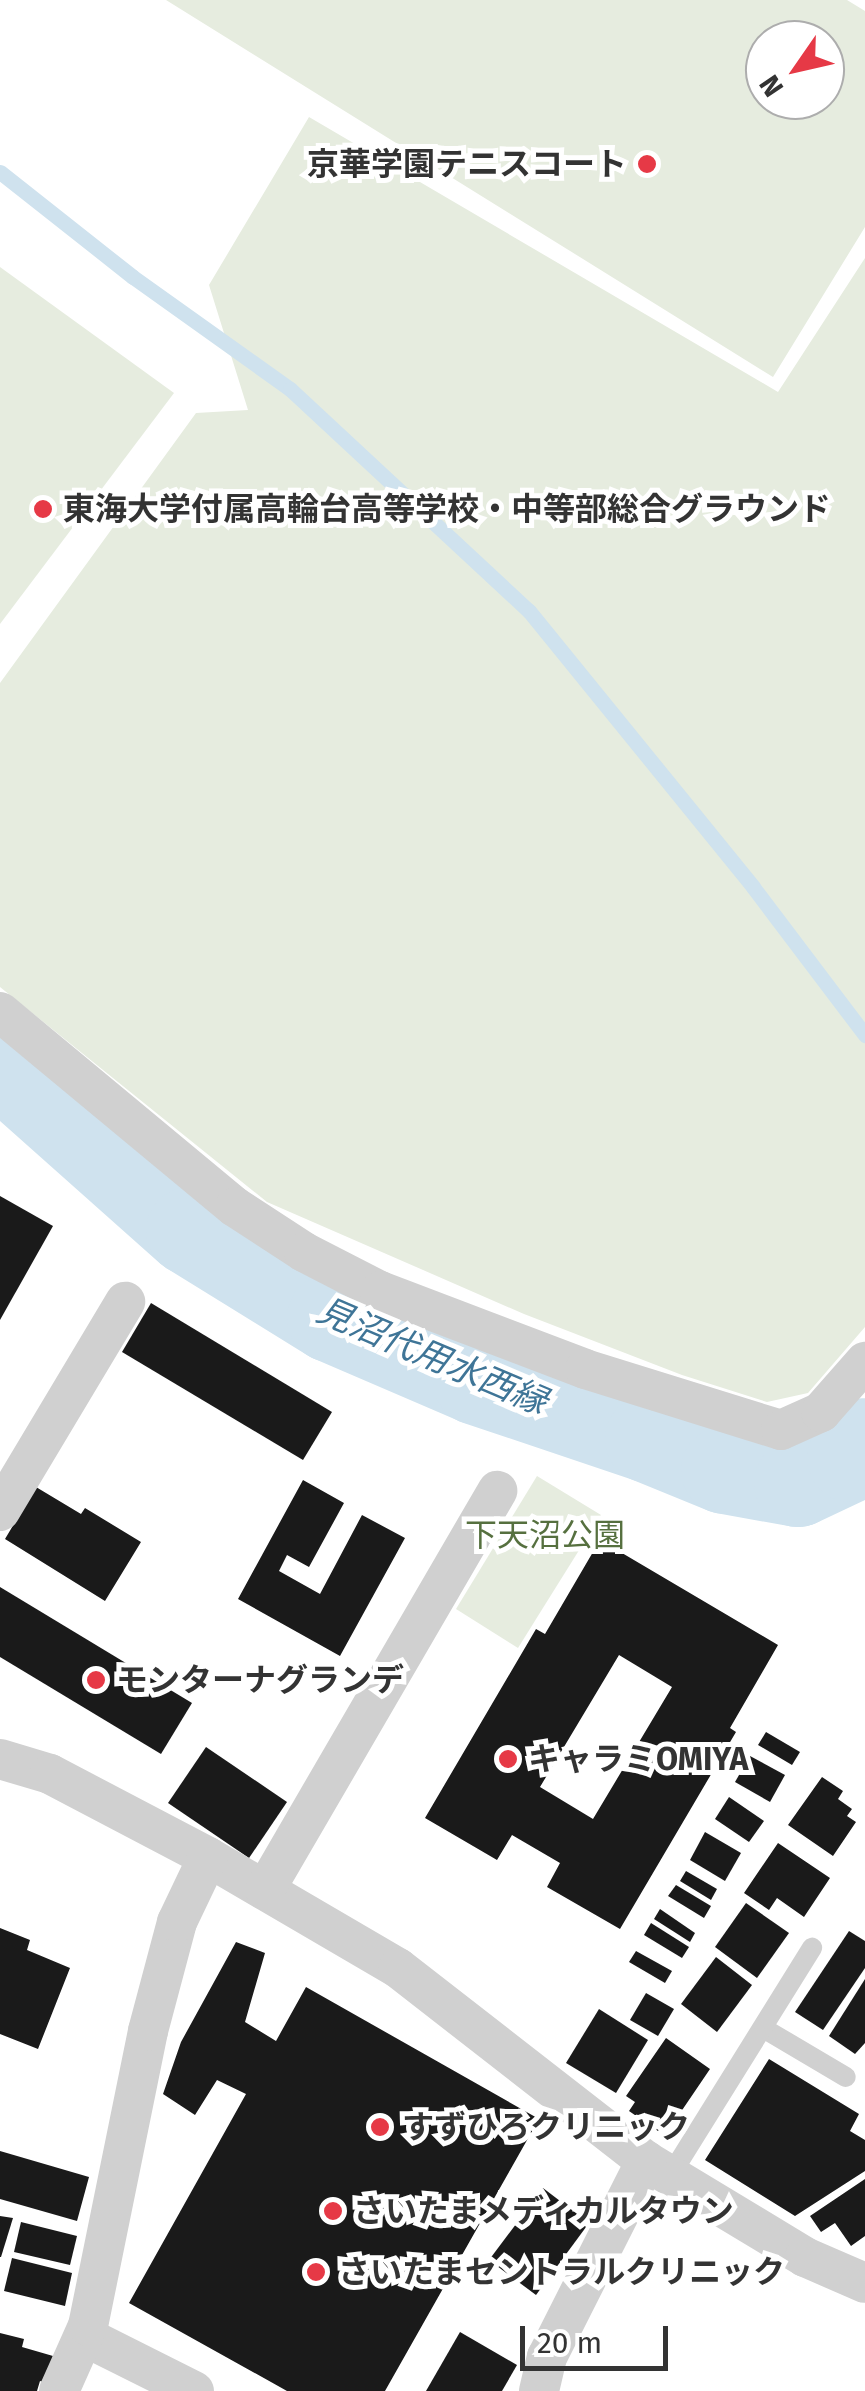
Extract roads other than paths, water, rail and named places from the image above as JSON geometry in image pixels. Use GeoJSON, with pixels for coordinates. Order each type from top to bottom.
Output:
{"type":"FeatureCollection","features":[{"type":"Feature","properties":{"kind":"street"},"geometry":{"type":"LineString","coordinates":[[0,1012],[235,1207],[304,1252],[380,1291],[585,1369],[781,1430],[820,1412],[865,1362]]}},
{"type":"Feature","properties":{"kind":"street"},"geometry":{"type":"LineString","coordinates":[[0,1512],[124,1302]]}},
{"type":"Feature","properties":{"kind":"street"},"geometry":{"type":"LineString","coordinates":[[264,1890],[497,1491]]}},
{"type":"Feature","properties":{"kind":"street"},"geometry":{"type":"LineString","coordinates":[[0,1759],[50,1774],[208,1857],[398,1968],[658,2168],[806,2257],[865,2282]]}},
{"type":"Feature","properties":{"kind":"street"},"geometry":{"type":"LineString","coordinates":[[59,2391],[84,2336],[148,2031],[177,1922],[208,1857]]}},
{"type":"Feature","properties":{"kind":"street"},"geometry":{"type":"LineString","coordinates":[[539,2391],[548,2357],[658,2168]]}},
{"type":"Feature","properties":{"kind":"street"},"geometry":{"type":"LineString","coordinates":[[84,2336],[194,2391]]}},
{"type":"Feature","properties":{"kind":"lane"},"geometry":{"type":"LineString","coordinates":[[658,2168],[762,2028],[812,1948]]}},
{"type":"Feature","properties":{"kind":"lane"},"geometry":{"type":"LineString","coordinates":[[762,2028],[846,2077]]}},
{"type":"Feature","properties":{"kind":"waterway"},"geometry":{"type":"LineString","coordinates":[[0,172],[133,277],[290,389],[529,611],[753,887],[865,1035]]}},
{"type":"Feature","properties":{"kind":"waterway","name":"見沼代用水西縁"},"geometry":{"type":"LineString","coordinates":[[0,1062],[190,1231],[331,1318],[477,1381],[649,1439],[725,1470],[798,1483],[851,1458],[865,1442]]}},
{"type":"Feature","properties":{"kind":"place","name":"京華学園テニスコート"},"geometry":{"type":"Point","coordinates":[647,164]}},
{"type":"Feature","properties":{"kind":"place","name":"東海大学付属高輪台高等学校・中等部総合グラウンド"},"geometry":{"type":"Point","coordinates":[43,509]}},
{"type":"Feature","properties":{"kind":"place","name":"モンターナグランデ"},"geometry":{"type":"Point","coordinates":[96,1680]}},
{"type":"Feature","properties":{"kind":"place","name":"キャラミOMIYA"},"geometry":{"type":"Point","coordinates":[508,1759]}},
{"type":"Feature","properties":{"kind":"place","name":"すずひろクリニック"},"geometry":{"type":"Point","coordinates":[380,2127]}},
{"type":"Feature","properties":{"kind":"place","name":"さいたまメディカルタウン"},"geometry":{"type":"Point","coordinates":[333,2211]}},
{"type":"Feature","properties":{"kind":"place","name":"さいたまセントラルクリニック"},"geometry":{"type":"Point","coordinates":[316,2272]}},
{"type":"Feature","properties":{"kind":"park label","name":"下天沼公園"},"geometry":{"type":"Point","coordinates":[545,1535]}}]}
